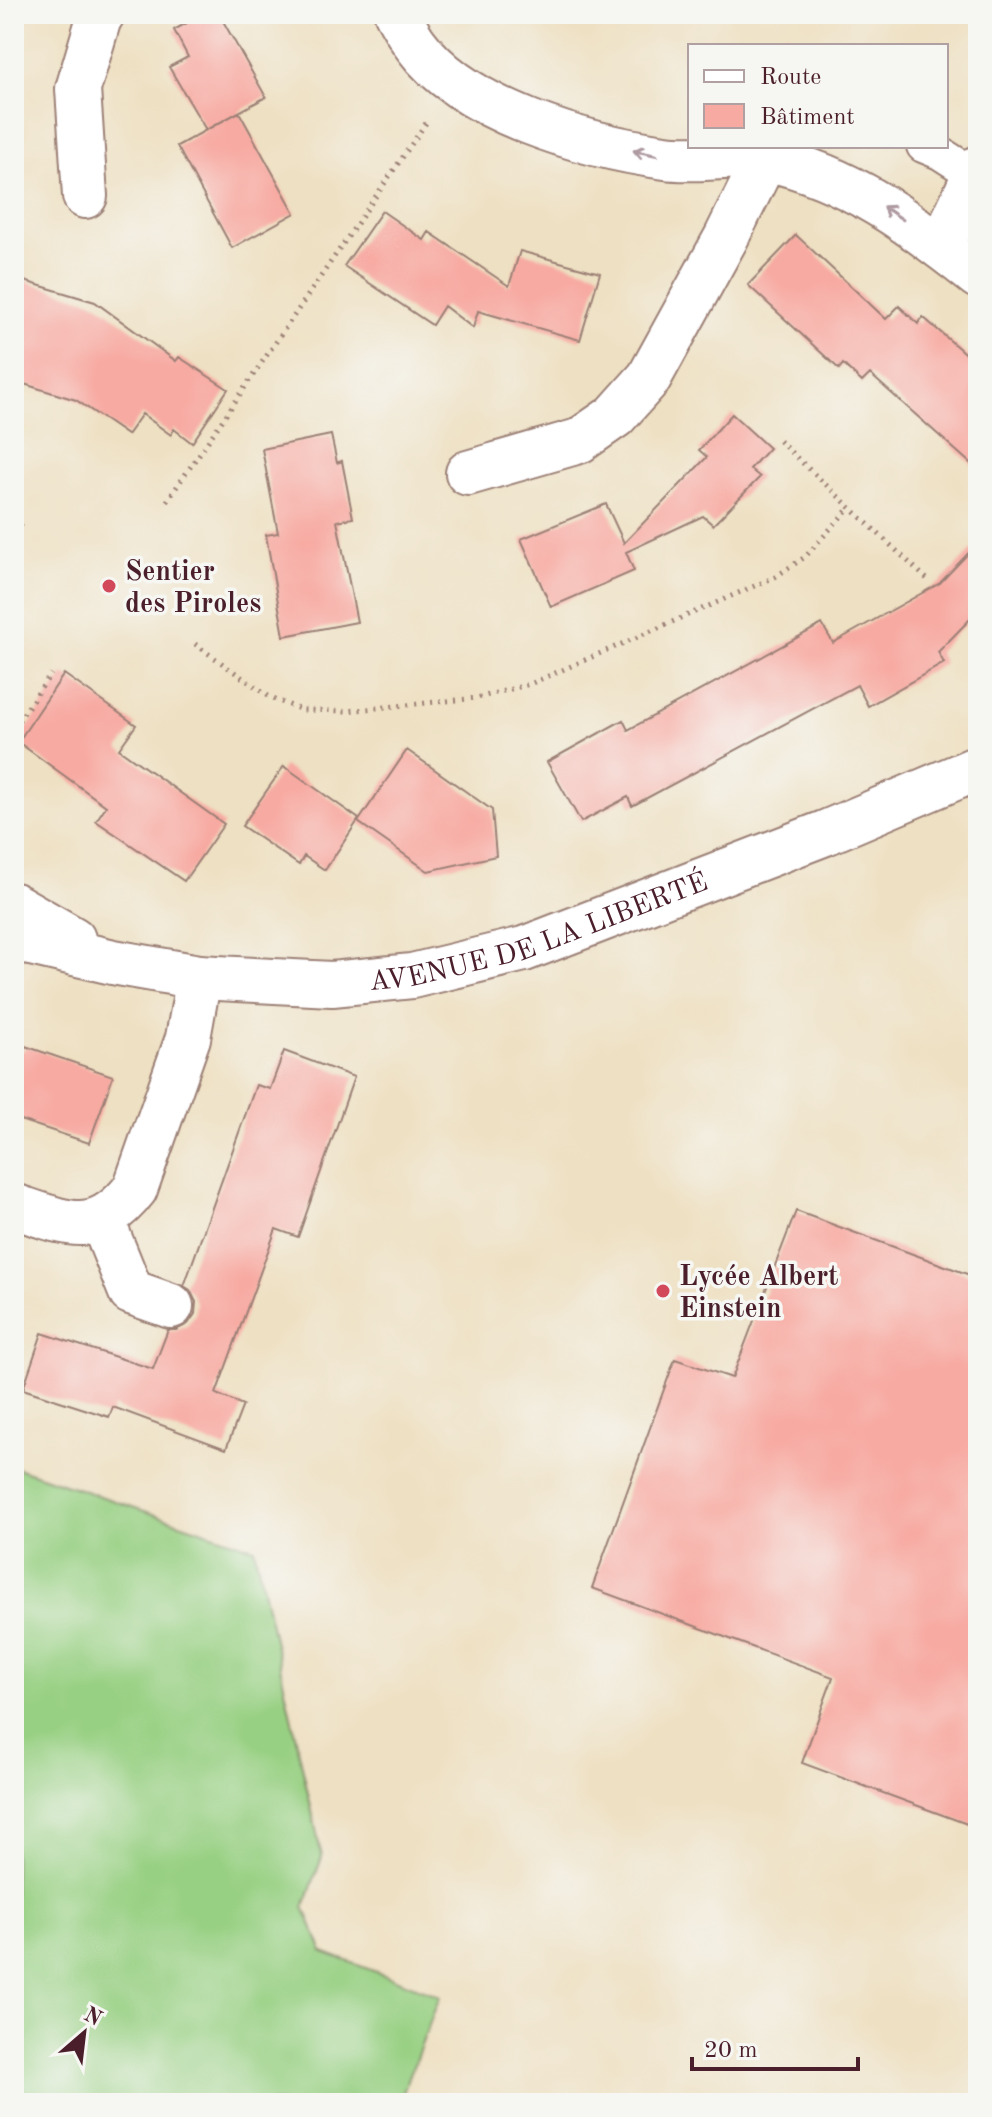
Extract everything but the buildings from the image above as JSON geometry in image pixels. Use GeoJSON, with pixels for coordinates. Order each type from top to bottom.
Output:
{"type":"FeatureCollection","features":[{"type":"Feature","properties":{"kind":"street"},"geometry":{"type":"LineString","coordinates":[[85,196],[78,89],[102,14]]}},
{"type":"Feature","properties":{"kind":"street"},"geometry":{"type":"LineString","coordinates":[[397,14],[417,47],[454,82],[492,105],[563,136],[667,158],[765,159],[825,175],[867,196],[978,276]]}},
{"type":"Feature","properties":{"kind":"street"},"geometry":{"type":"LineString","coordinates":[[468,473],[579,441],[615,416],[649,378],[726,238],[765,159]]}},
{"type":"Feature","properties":{"kind":"street"},"geometry":{"type":"LineString","coordinates":[[941,247],[977,172]]}},
{"type":"Feature","properties":{"kind":"street","name":"AVENUE DE LA LIBERTÉ"},"geometry":{"type":"LineString","coordinates":[[14,939],[113,962],[199,977],[332,984],[412,976],[524,949],[811,839],[966,770]]}},
{"type":"Feature","properties":{"kind":"street","name":"AVENUE DE LA LIBERTÉ"},"geometry":{"type":"LineString","coordinates":[[14,905],[113,962]]}},
{"type":"Feature","properties":{"kind":"street"},"geometry":{"type":"LineString","coordinates":[[14,1206],[76,1224],[102,1220],[120,1208],[135,1189],[188,1038],[199,977]]}},
{"type":"Feature","properties":{"kind":"street"},"geometry":{"type":"LineString","coordinates":[[102,1220],[131,1292],[171,1306]]}},
{"type":"Feature","properties":{"kind":"lane"},"geometry":{"type":"LineString","coordinates":[[928,148],[977,172]]}},
{"type":"Feature","properties":{"kind":"path"},"geometry":{"type":"LineString","coordinates":[[167,501],[454,82]]}},
{"type":"Feature","properties":{"kind":"path"},"geometry":{"type":"LineString","coordinates":[[779,441],[928,580]]}},
{"type":"Feature","properties":{"kind":"path"},"geometry":{"type":"LineString","coordinates":[[195,644],[271,698],[302,710],[346,711],[477,698],[530,684],[775,577],[805,557],[850,507]]}},
{"type":"Feature","properties":{"kind":"path"},"geometry":{"type":"LineString","coordinates":[[14,521],[24,528]]}},
{"type":"Feature","properties":{"kind":"path"},"geometry":{"type":"LineString","coordinates":[[14,727],[51,674]]}},
{"type":"Feature","properties":{"kind":"green space"},"geometry":{"type":"Polygon","coordinates":[[[14,1467],[254,1548],[322,1857],[304,1907],[323,1952],[440,1996],[399,2103],[14,2103],[14,1467]]]}},
{"type":"Feature","properties":{"kind":"place","name":"Sentier des Piroles"},"geometry":{"type":"Point","coordinates":[109,586]}},
{"type":"Feature","properties":{"kind":"place","name":"Lycée Albert Einstein"},"geometry":{"type":"Point","coordinates":[663,1291]}}]}
